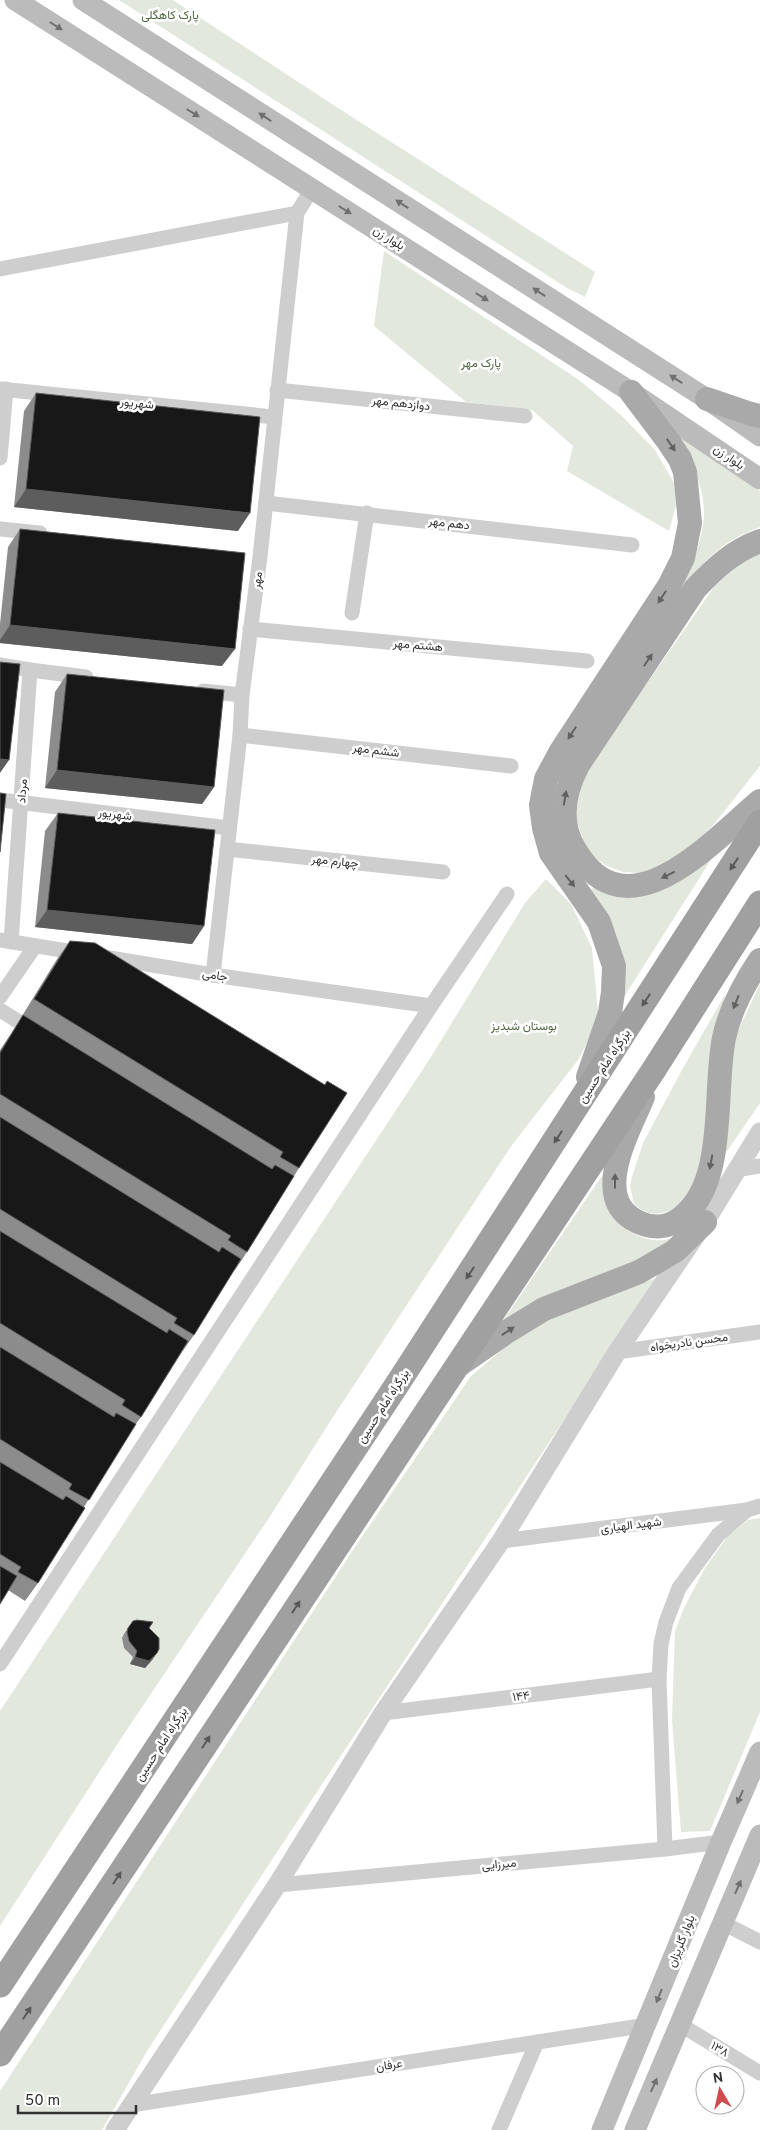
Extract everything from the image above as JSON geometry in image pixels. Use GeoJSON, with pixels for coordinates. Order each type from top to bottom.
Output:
{"type":"FeatureCollection","features":[{"type":"Feature","properties":{"kind":"highway","name":"بزرگراه امام حسین"},"geometry":{"type":"LineString","coordinates":[[0,1985],[170,1730],[575,1111],[760,822]]}},
{"type":"Feature","properties":{"kind":"highway"},"geometry":{"type":"LineString","coordinates":[[0,2054],[453,1369],[653,1071],[760,903]]}},
{"type":"Feature","properties":{"kind":"main road","name":"بلوار زن"},"geometry":{"type":"LineString","coordinates":[[15,0],[631,392],[760,479]]}},
{"type":"Feature","properties":{"kind":"main road"},"geometry":{"type":"LineString","coordinates":[[83,0],[707,399],[760,436]]}},
{"type":"Feature","properties":{"kind":"main road"},"geometry":{"type":"LineString","coordinates":[[575,1111],[607,1028],[613,992],[614,966],[600,922],[551,853],[542,813],[546,779],[561,751],[669,586],[683,558],[690,523],[686,480],[680,459],[631,392]]}},
{"type":"Feature","properties":{"kind":"main road"},"geometry":{"type":"LineString","coordinates":[[707,399],[760,416]]}},
{"type":"Feature","properties":{"kind":"main road"},"geometry":{"type":"LineString","coordinates":[[760,541],[735,552],[715,567],[695,588],[578,765],[566,792],[564,820],[572,846],[588,869],[599,877],[614,883],[633,886],[649,883],[678,870],[760,801]]}},
{"type":"Feature","properties":{"kind":"main road"},"geometry":{"type":"LineString","coordinates":[[653,1071],[619,1155],[614,1177],[616,1198],[620,1208],[633,1220],[648,1227],[661,1227],[677,1221],[688,1213],[703,1191],[708,1178],[714,1147],[718,1068],[724,1037],[738,996],[760,960]]}},
{"type":"Feature","properties":{"kind":"main road"},"geometry":{"type":"LineString","coordinates":[[453,1369],[508,1331],[544,1310],[639,1272],[675,1251],[705,1222]]}},
{"type":"Feature","properties":{"kind":"main road","name":"بلوار گلریزان"},"geometry":{"type":"LineString","coordinates":[[602,2130],[760,1752]]}},
{"type":"Feature","properties":{"kind":"main road"},"geometry":{"type":"LineString","coordinates":[[635,2130],[760,1835]]}},
{"type":"Feature","properties":{"kind":"street","name":"مهر"},"geometry":{"type":"LineString","coordinates":[[214,975],[240,735],[242,695],[260,557],[297,213],[312,189]]}},
{"type":"Feature","properties":{"kind":"street"},"geometry":{"type":"LineString","coordinates":[[0,269],[297,213]]}},
{"type":"Feature","properties":{"kind":"street"},"geometry":{"type":"LineString","coordinates":[[0,458],[3,389]]}},
{"type":"Feature","properties":{"kind":"street","name":"شهریور"},"geometry":{"type":"LineString","coordinates":[[3,389],[274,417]]}},
{"type":"Feature","properties":{"kind":"street","name":"دوازدهم مهر"},"geometry":{"type":"LineString","coordinates":[[277,390],[525,416]]}},
{"type":"Feature","properties":{"kind":"street","name":"دهم مهر"},"geometry":{"type":"LineString","coordinates":[[266,503],[367,513],[632,545]]}},
{"type":"Feature","properties":{"kind":"street"},"geometry":{"type":"LineString","coordinates":[[352,613],[367,513]]}},
{"type":"Feature","properties":{"kind":"street"},"geometry":{"type":"LineString","coordinates":[[0,529],[58,535]]}},
{"type":"Feature","properties":{"kind":"street"},"geometry":{"type":"LineString","coordinates":[[241,555],[260,557]]}},
{"type":"Feature","properties":{"kind":"street","name":"هشتم مهر"},"geometry":{"type":"LineString","coordinates":[[250,629],[586,661]]}},
{"type":"Feature","properties":{"kind":"street"},"geometry":{"type":"LineString","coordinates":[[0,665],[98,678]]}},
{"type":"Feature","properties":{"kind":"street","name":"مرداد"},"geometry":{"type":"LineString","coordinates":[[6,941],[21,802],[30,670]]}},
{"type":"Feature","properties":{"kind":"street"},"geometry":{"type":"LineString","coordinates":[[184,688],[242,695]]}},
{"type":"Feature","properties":{"kind":"street","name":"ششم مهر"},"geometry":{"type":"LineString","coordinates":[[240,735],[511,766]]}},
{"type":"Feature","properties":{"kind":"street","name":"شهریور"},"geometry":{"type":"LineString","coordinates":[[0,800],[229,828]]}},
{"type":"Feature","properties":{"kind":"street","name":"چهارم مهر"},"geometry":{"type":"LineString","coordinates":[[227,849],[443,872]]}},
{"type":"Feature","properties":{"kind":"street"},"geometry":{"type":"LineString","coordinates":[[0,1664],[431,1006],[507,894]]}},
{"type":"Feature","properties":{"kind":"street","name":"جامی"},"geometry":{"type":"LineString","coordinates":[[6,941],[214,975],[431,1006]]}},
{"type":"Feature","properties":{"kind":"street"},"geometry":{"type":"LineString","coordinates":[[0,997],[35,946]]}},
{"type":"Feature","properties":{"kind":"street"},"geometry":{"type":"LineString","coordinates":[[100,956],[133,977]]}},
{"type":"Feature","properties":{"kind":"street"},"geometry":{"type":"LineString","coordinates":[[0,1010],[51,1042]]}},
{"type":"Feature","properties":{"kind":"street"},"geometry":{"type":"LineString","coordinates":[[115,2130],[277,1885],[383,1713],[501,1542],[617,1352],[705,1222],[760,1132]]}},
{"type":"Feature","properties":{"kind":"street"},"geometry":{"type":"LineString","coordinates":[[736,1170],[760,1166]]}},
{"type":"Feature","properties":{"kind":"street","name":"محسن نادریخواه"},"geometry":{"type":"LineString","coordinates":[[617,1352],[760,1332]]}},
{"type":"Feature","properties":{"kind":"street"},"geometry":{"type":"LineString","coordinates":[[666,1849],[658,1679],[661,1644],[666,1622],[679,1588],[718,1535],[754,1508]]}},
{"type":"Feature","properties":{"kind":"street","name":"شهید الهیاری"},"geometry":{"type":"LineString","coordinates":[[501,1542],[754,1508]]}},
{"type":"Feature","properties":{"kind":"street","name":"۱۴۴"},"geometry":{"type":"LineString","coordinates":[[383,1713],[658,1679]]}},
{"type":"Feature","properties":{"kind":"street","name":"میرزایی"},"geometry":{"type":"LineString","coordinates":[[277,1885],[666,1849],[721,1842]]}},
{"type":"Feature","properties":{"kind":"street"},"geometry":{"type":"LineString","coordinates":[[723,1923],[760,1942]]}},
{"type":"Feature","properties":{"kind":"street","name":"۱۳۸"},"geometry":{"type":"LineString","coordinates":[[681,2025],[760,2073]]}},
{"type":"Feature","properties":{"kind":"street","name":"عرفان"},"geometry":{"type":"LineString","coordinates":[[131,2104],[646,2026]]}},
{"type":"Feature","properties":{"kind":"street"},"geometry":{"type":"LineString","coordinates":[[499,2130],[537,2042]]}},
{"type":"Feature","properties":{"kind":"green space","name":"پارک کاهگلی"},"geometry":{"type":"Polygon","coordinates":[[[119,0],[173,0],[595,272],[585,297],[567,288],[119,0]]]}},
{"type":"Feature","properties":{"kind":"green space","name":"پارک مهر"},"geometry":{"type":"Polygon","coordinates":[[[384,251],[579,380],[621,415],[655,450],[674,483],[676,505],[669,531],[567,471],[573,446],[532,410],[466,402],[374,326],[384,251]]]}},
{"type":"Feature","properties":{"kind":"green space"},"geometry":{"type":"Polygon","coordinates":[[[678,436],[760,491],[760,527],[735,539],[716,552],[682,588],[699,545],[704,511],[697,478],[678,436]]]}},
{"type":"Feature","properties":{"kind":"green space"},"geometry":{"type":"Polygon","coordinates":[[[760,553],[760,766],[715,823],[699,840],[669,863],[640,873],[623,872],[605,865],[592,856],[585,844],[576,820],[575,808],[586,771],[714,587],[735,567],[760,553]]]}},
{"type":"Feature","properties":{"kind":"green space"},"geometry":{"type":"Polygon","coordinates":[[[714,855],[624,997],[622,966],[617,941],[607,917],[590,890],[593,888],[616,896],[644,895],[714,855]]]}},
{"type":"Feature","properties":{"kind":"green space","name":"بوستان شبدیز"},"geometry":{"type":"Polygon","coordinates":[[[546,879],[571,904],[592,948],[598,1012],[591,1035],[578,1060],[512,1145],[331,1420],[271,1515],[122,1737],[0,1926],[0,1711],[431,1057],[525,903],[546,879]]]}},
{"type":"Feature","properties":{"kind":"green space"},"geometry":{"type":"Polygon","coordinates":[[[760,984],[760,1103],[719,1163],[732,1044],[760,984]]]}},
{"type":"Feature","properties":{"kind":"green space"},"geometry":{"type":"Polygon","coordinates":[[[726,993],[715,1034],[707,1126],[696,1181],[688,1196],[680,1205],[656,1214],[648,1212],[634,1204],[630,1186],[643,1143],[726,993]]]}},
{"type":"Feature","properties":{"kind":"green space"},"geometry":{"type":"Polygon","coordinates":[[[606,1170],[606,1201],[612,1216],[632,1233],[648,1239],[658,1240],[678,1236],[677,1243],[588,1282],[562,1289],[543,1297],[502,1322],[606,1170]]]}},
{"type":"Feature","properties":{"kind":"green space"},"geometry":{"type":"Polygon","coordinates":[[[659,1277],[147,2051],[102,2130],[0,2130],[0,2091],[353,1550],[471,1376],[536,1321],[659,1277]]]}},
{"type":"Feature","properties":{"kind":"green space"},"geometry":{"type":"Polygon","coordinates":[[[760,1518],[760,1712],[710,1831],[681,1832],[672,1720],[675,1631],[684,1608],[705,1568],[727,1537],[748,1520],[760,1518]]]}},
{"type":"Feature","properties":{"kind":"building"},"geometry":{"type":"Polygon","coordinates":[[[36,393],[260,417],[250,513],[26,489],[36,393]]]}},
{"type":"Feature","properties":{"kind":"building"},"geometry":{"type":"Polygon","coordinates":[[[20,529],[245,553],[235,649],[10,625],[20,529]]]}},
{"type":"Feature","properties":{"kind":"building"},"geometry":{"type":"Polygon","coordinates":[[[0,662],[20,664],[9,760],[0,759],[0,662]]]}},
{"type":"Feature","properties":{"kind":"building"},"geometry":{"type":"Polygon","coordinates":[[[67,674],[224,690],[214,787],[57,770],[67,674]]]}},
{"type":"Feature","properties":{"kind":"building"},"geometry":{"type":"Polygon","coordinates":[[[0,793],[6,794],[0,852],[0,793]]]}},
{"type":"Feature","properties":{"kind":"building"},"geometry":{"type":"Polygon","coordinates":[[[58,813],[215,830],[204,926],[47,910],[58,813]]]}},
{"type":"Feature","properties":{"kind":"building"},"geometry":{"type":"Polygon","coordinates":[[[70,941],[95,943],[325,1085],[327,1081],[347,1093],[299,1168],[280,1157],[283,1152],[34,999],[70,941]]]}},
{"type":"Feature","properties":{"kind":"building"},"geometry":{"type":"Polygon","coordinates":[[[23,1015],[272,1169],[275,1165],[294,1176],[247,1252],[228,1240],[231,1236],[0,1094],[0,1053],[23,1015]]]}},
{"type":"Feature","properties":{"kind":"building"},"geometry":{"type":"Polygon","coordinates":[[[0,1117],[219,1252],[222,1247],[241,1259],[194,1335],[174,1323],[177,1318],[0,1209],[0,1117]]]}},
{"type":"Feature","properties":{"kind":"building"},"geometry":{"type":"Polygon","coordinates":[[[0,1231],[167,1333],[169,1329],[188,1341],[141,1417],[122,1405],[125,1400],[0,1323],[0,1231]]]}},
{"type":"Feature","properties":{"kind":"building"},"geometry":{"type":"Polygon","coordinates":[[[0,1347],[114,1417],[116,1413],[136,1424],[89,1500],[69,1489],[72,1484],[0,1439],[0,1347]]]}},
{"type":"Feature","properties":{"kind":"building"},"geometry":{"type":"Polygon","coordinates":[[[0,1462],[63,1500],[66,1496],[85,1508],[38,1583],[18,1572],[21,1567],[0,1554],[0,1462]]]}},
{"type":"Feature","properties":{"kind":"building"},"geometry":{"type":"Polygon","coordinates":[[[0,1566],[17,1576],[0,1604],[0,1566]]]}},
{"type":"Feature","properties":{"kind":"building"},"geometry":{"type":"Polygon","coordinates":[[[133,1621],[153,1622],[149,1628],[159,1638],[159,1649],[149,1661],[135,1657],[137,1651],[129,1641],[128,1628],[133,1621]]]}}]}
